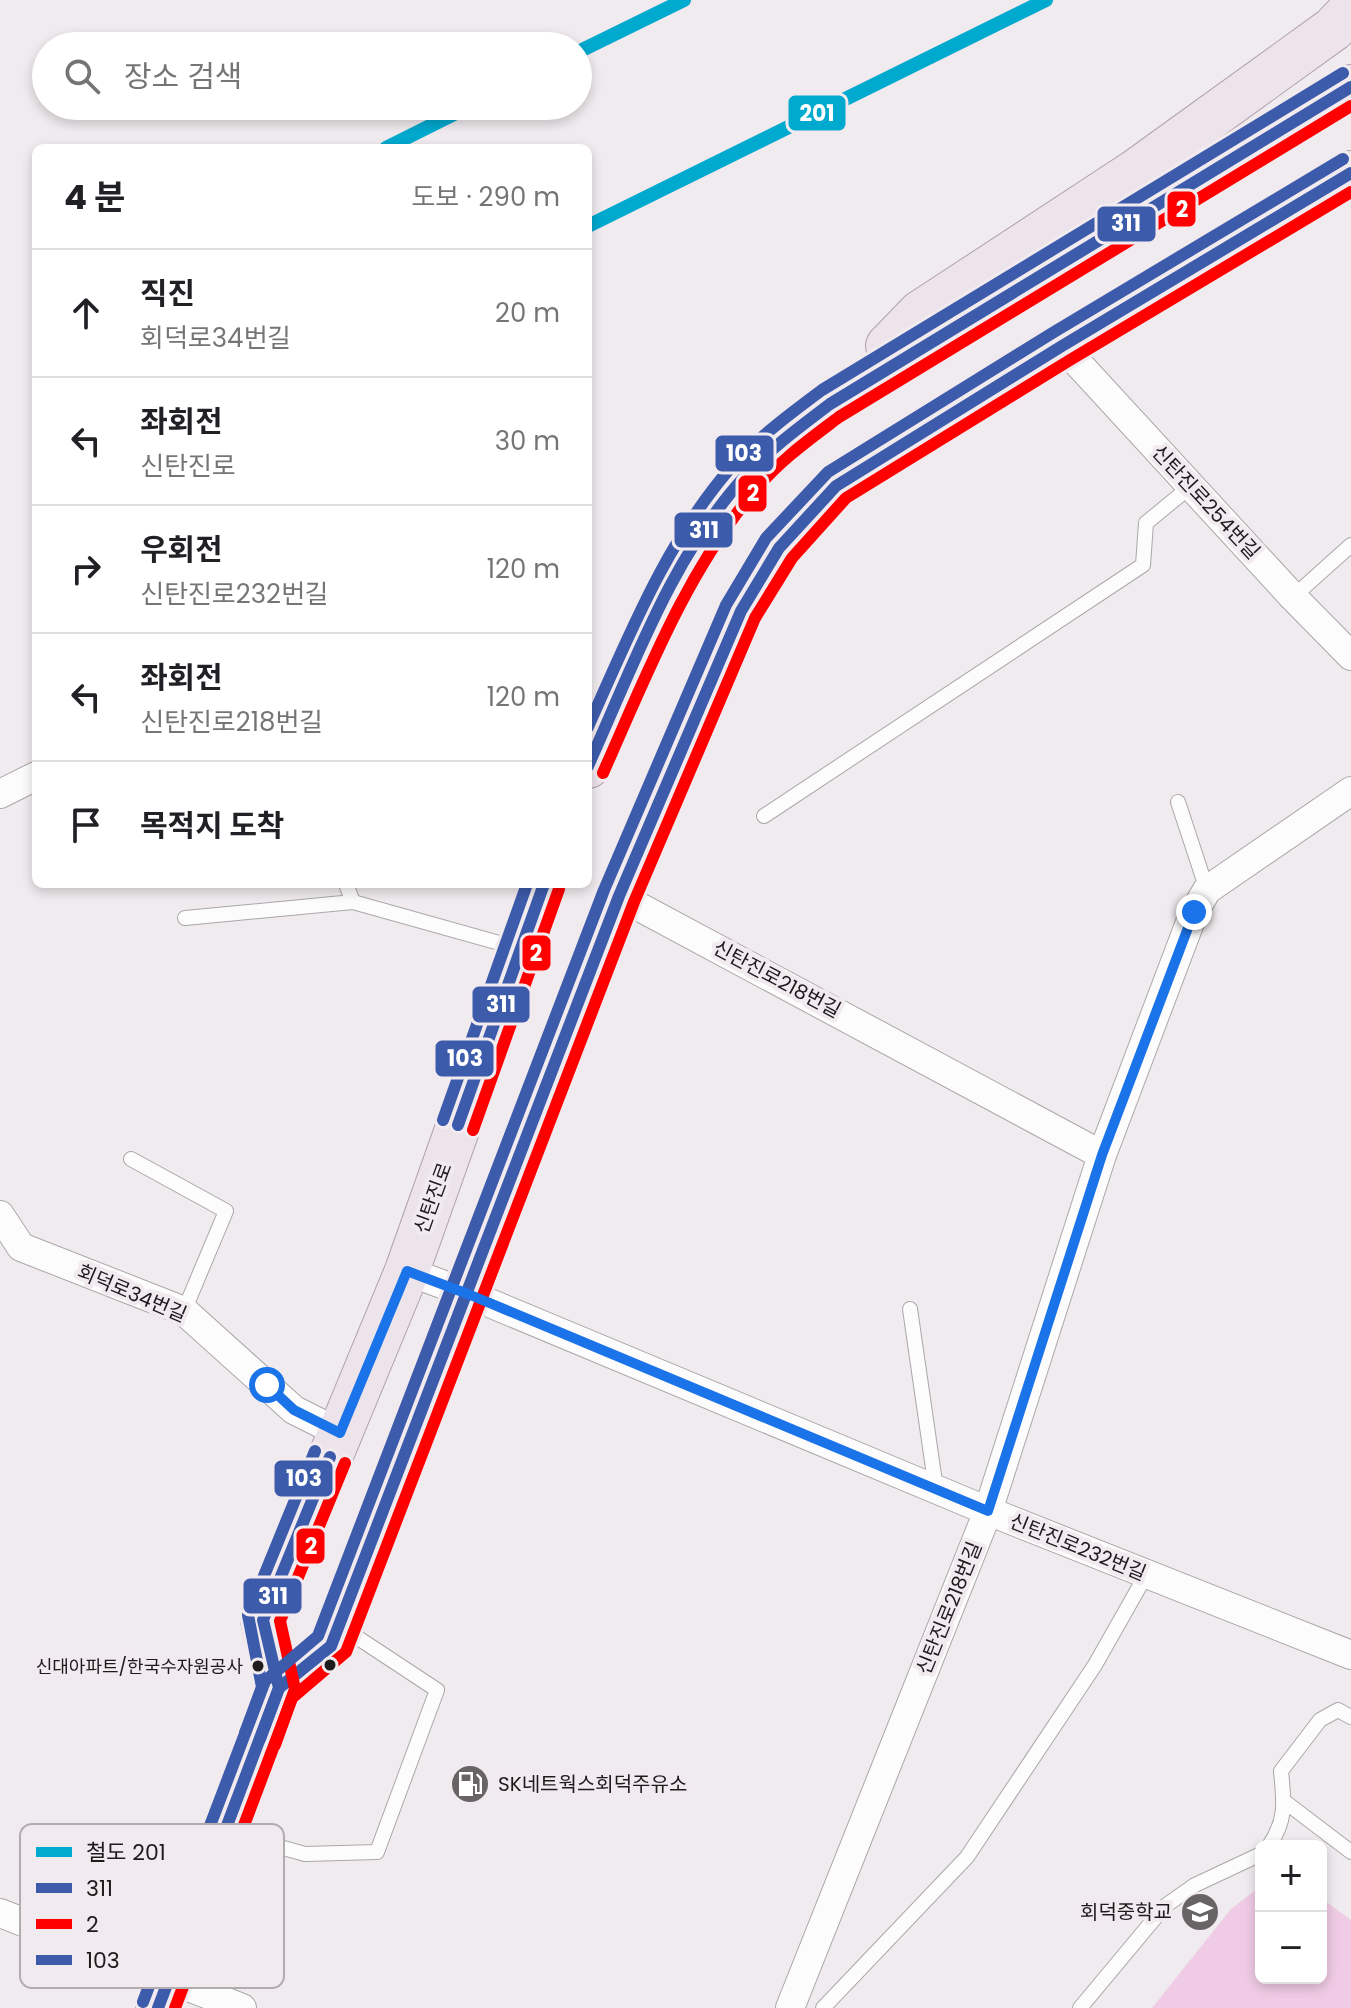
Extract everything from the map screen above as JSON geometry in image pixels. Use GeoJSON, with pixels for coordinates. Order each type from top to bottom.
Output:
{"type":"FeatureCollection","features":[{"type":"Feature","properties":{"kind":"main road"},"geometry":{"type":"LineString","coordinates":[[830,404],[920,313],[1135,172],[1333,29],[1351,10]]}},
{"type":"Feature","properties":{"kind":"main road"},"geometry":{"type":"LineString","coordinates":[[592,749],[658,610],[694,544],[745,476],[785,438],[830,404],[1351,87]]}},
{"type":"Feature","properties":{"kind":"main road"},"geometry":{"type":"LineString","coordinates":[[229,1824],[279,1688],[331,1646],[619,896],[741,611],[779,548],[836,486],[1351,173]]}},
{"type":"Feature","properties":{"kind":"main road","name":"신탄진로"},"geometry":{"type":"LineString","coordinates":[[279,1688],[263,1620],[407,1271],[543,888]]}},
{"type":"Feature","properties":{"kind":"street","name":"신탄진로254번길"},"geometry":{"type":"LineString","coordinates":[[1062,346],[1351,656]]}},
{"type":"Feature","properties":{"kind":"street"},"geometry":{"type":"LineString","coordinates":[[0,794],[32,778]]}},
{"type":"Feature","properties":{"kind":"street","name":"신탄진로218번길"},"geometry":{"type":"LineString","coordinates":[[790,2008],[988,1511],[1102,1155],[1194,912],[1207,890],[1351,791]]}},
{"type":"Feature","properties":{"kind":"street","name":"신탄진로218번길"},"geometry":{"type":"LineString","coordinates":[[619,896],[1102,1155]]}},
{"type":"Feature","properties":{"kind":"street","name":"회덕로34번길"},"geometry":{"type":"LineString","coordinates":[[0,1215],[21,1247],[184,1311],[294,1410],[340,1433]]}},
{"type":"Feature","properties":{"kind":"street","name":"신탄진로232번길"},"geometry":{"type":"LineString","coordinates":[[407,1271],[988,1511],[1351,1655]]}},
{"type":"Feature","properties":{"kind":"street"},"geometry":{"type":"LineString","coordinates":[[0,1913],[20,1923]]}},
{"type":"Feature","properties":{"kind":"street"},"geometry":{"type":"LineString","coordinates":[[163,1994],[242,2008]]}},
{"type":"Feature","properties":{"kind":"lane"},"geometry":{"type":"LineString","coordinates":[[764,816],[1143,565],[1146,523],[1191,486]]}},
{"type":"Feature","properties":{"kind":"lane"},"geometry":{"type":"LineString","coordinates":[[1293,597],[1351,545]]}},
{"type":"Feature","properties":{"kind":"lane"},"geometry":{"type":"LineString","coordinates":[[1178,802],[1207,890]]}},
{"type":"Feature","properties":{"kind":"lane"},"geometry":{"type":"LineString","coordinates":[[348,888],[353,902]]}},
{"type":"Feature","properties":{"kind":"lane"},"geometry":{"type":"LineString","coordinates":[[185,918],[353,902],[521,950]]}},
{"type":"Feature","properties":{"kind":"lane"},"geometry":{"type":"LineString","coordinates":[[131,1159],[226,1211],[184,1311]]}},
{"type":"Feature","properties":{"kind":"lane"},"geometry":{"type":"LineString","coordinates":[[910,1309],[936,1489]]}},
{"type":"Feature","properties":{"kind":"lane"},"geometry":{"type":"LineString","coordinates":[[823,2008],[967,1857],[1095,1665],[1146,1575]]}},
{"type":"Feature","properties":{"kind":"lane"},"geometry":{"type":"LineString","coordinates":[[284,1848],[305,1854],[377,1852],[437,1690],[339,1625]]}},
{"type":"Feature","properties":{"kind":"lane"},"geometry":{"type":"LineString","coordinates":[[1273,1840],[1280,1829],[1284,1801],[1281,1771],[1320,1720],[1338,1710],[1351,1717]]}},
{"type":"Feature","properties":{"kind":"lane"},"geometry":{"type":"LineString","coordinates":[[1284,1801],[1351,1852]]}},
{"type":"Feature","properties":{"kind":"lane"},"geometry":{"type":"LineString","coordinates":[[1080,2008],[1165,1906],[1195,1885],[1255,1857]]}},
{"type":"Feature","properties":{"kind":"shaded area"},"geometry":{"type":"Polygon","coordinates":[[[1255,1891],[1255,1984],[1327,1984],[1327,1902],[1351,1920],[1351,2008],[1152,2008],[1231,1909],[1255,1891]]]}},
{"type":"Feature","properties":{"kind":"rail line","name":"201"},"geometry":{"type":"LineString","coordinates":[[592,45],[684,0]]}},
{"type":"Feature","properties":{"kind":"rail line","name":"201"},"geometry":{"type":"LineString","coordinates":[[592,224],[1046,0]]}},
{"type":"Feature","properties":{"kind":"rail line","name":"201"},"geometry":{"type":"LineString","coordinates":[[394,144],[442,120]]}},
{"type":"Feature","properties":{"kind":"transit line","name":"103"},"geometry":{"type":"LineString","coordinates":[[592,718],[668,557],[709,494],[764,435],[822,390],[1343,73]]}},
{"type":"Feature","properties":{"kind":"transit line","name":"311"},"geometry":{"type":"LineString","coordinates":[[592,757],[656,614],[696,541],[746,475],[786,438],[830,404],[1351,87]]}},
{"type":"Feature","properties":{"kind":"transit line","name":"2"},"geometry":{"type":"LineString","coordinates":[[603,773],[688,589],[731,521],[756,489],[785,460],[839,417],[1351,106]]}},
{"type":"Feature","properties":{"kind":"transit line","name":"103"},"geometry":{"type":"LineString","coordinates":[[211,1824],[265,1681],[318,1636],[604,890],[726,605],[766,538],[828,472],[1343,159]]}},
{"type":"Feature","properties":{"kind":"transit line","name":"311"},"geometry":{"type":"LineString","coordinates":[[228,1824],[279,1688],[331,1646],[619,896],[741,611],[779,548],[836,486],[1351,173]]}},
{"type":"Feature","properties":{"kind":"transit line","name":"2"},"geometry":{"type":"LineString","coordinates":[[244,1824],[292,1698],[346,1652],[634,902],[755,618],[792,558],[846,498],[1351,192]]}},
{"type":"Feature","properties":{"kind":"transit line","name":"103"},"geometry":{"type":"LineString","coordinates":[[443,1120],[526,888]]}},
{"type":"Feature","properties":{"kind":"transit line","name":"311"},"geometry":{"type":"LineString","coordinates":[[458,1125],[543,888]]}},
{"type":"Feature","properties":{"kind":"transit line","name":"2"},"geometry":{"type":"LineString","coordinates":[[473,1130],[559,889]]}},
{"type":"Feature","properties":{"kind":"transit line","name":"103"},"geometry":{"type":"LineString","coordinates":[[245,1733],[262,1687],[248,1615],[315,1451]]}},
{"type":"Feature","properties":{"kind":"transit line","name":"311"},"geometry":{"type":"LineString","coordinates":[[260,1739],[279,1688],[263,1620],[330,1457]]}},
{"type":"Feature","properties":{"kind":"transit line","name":"2"},"geometry":{"type":"LineString","coordinates":[[275,1745],[295,1689],[280,1621],[345,1463]]}},
{"type":"Feature","properties":{"kind":"transit line","name":"103"},"geometry":{"type":"LineString","coordinates":[[143,2002],[148,1988]]}},
{"type":"Feature","properties":{"kind":"transit line","name":"311"},"geometry":{"type":"LineString","coordinates":[[158,2008],[166,1988]]}},
{"type":"Feature","properties":{"kind":"transit line","name":"2"},"geometry":{"type":"LineString","coordinates":[[175,2008],[183,1988]]}},
{"type":"Feature","properties":{"kind":"place","name":"신대아파트/한국수자원공사"},"geometry":{"type":"Point","coordinates":[258,1666]}},
{"type":"Feature","properties":{"kind":"place","name":"SK네트웍스회덕주유소"},"geometry":{"type":"Point","coordinates":[470,1784]}},
{"type":"Feature","properties":{"kind":"place","name":"회덕중학교"},"geometry":{"type":"Point","coordinates":[1200,1912]}},
{"type":"Feature","properties":{"kind":"route"},"geometry":{"type":"LineString","coordinates":[[267,1385],[294,1410],[340,1433],[407,1271],[988,1511],[1102,1155],[1194,912]]}}]}
